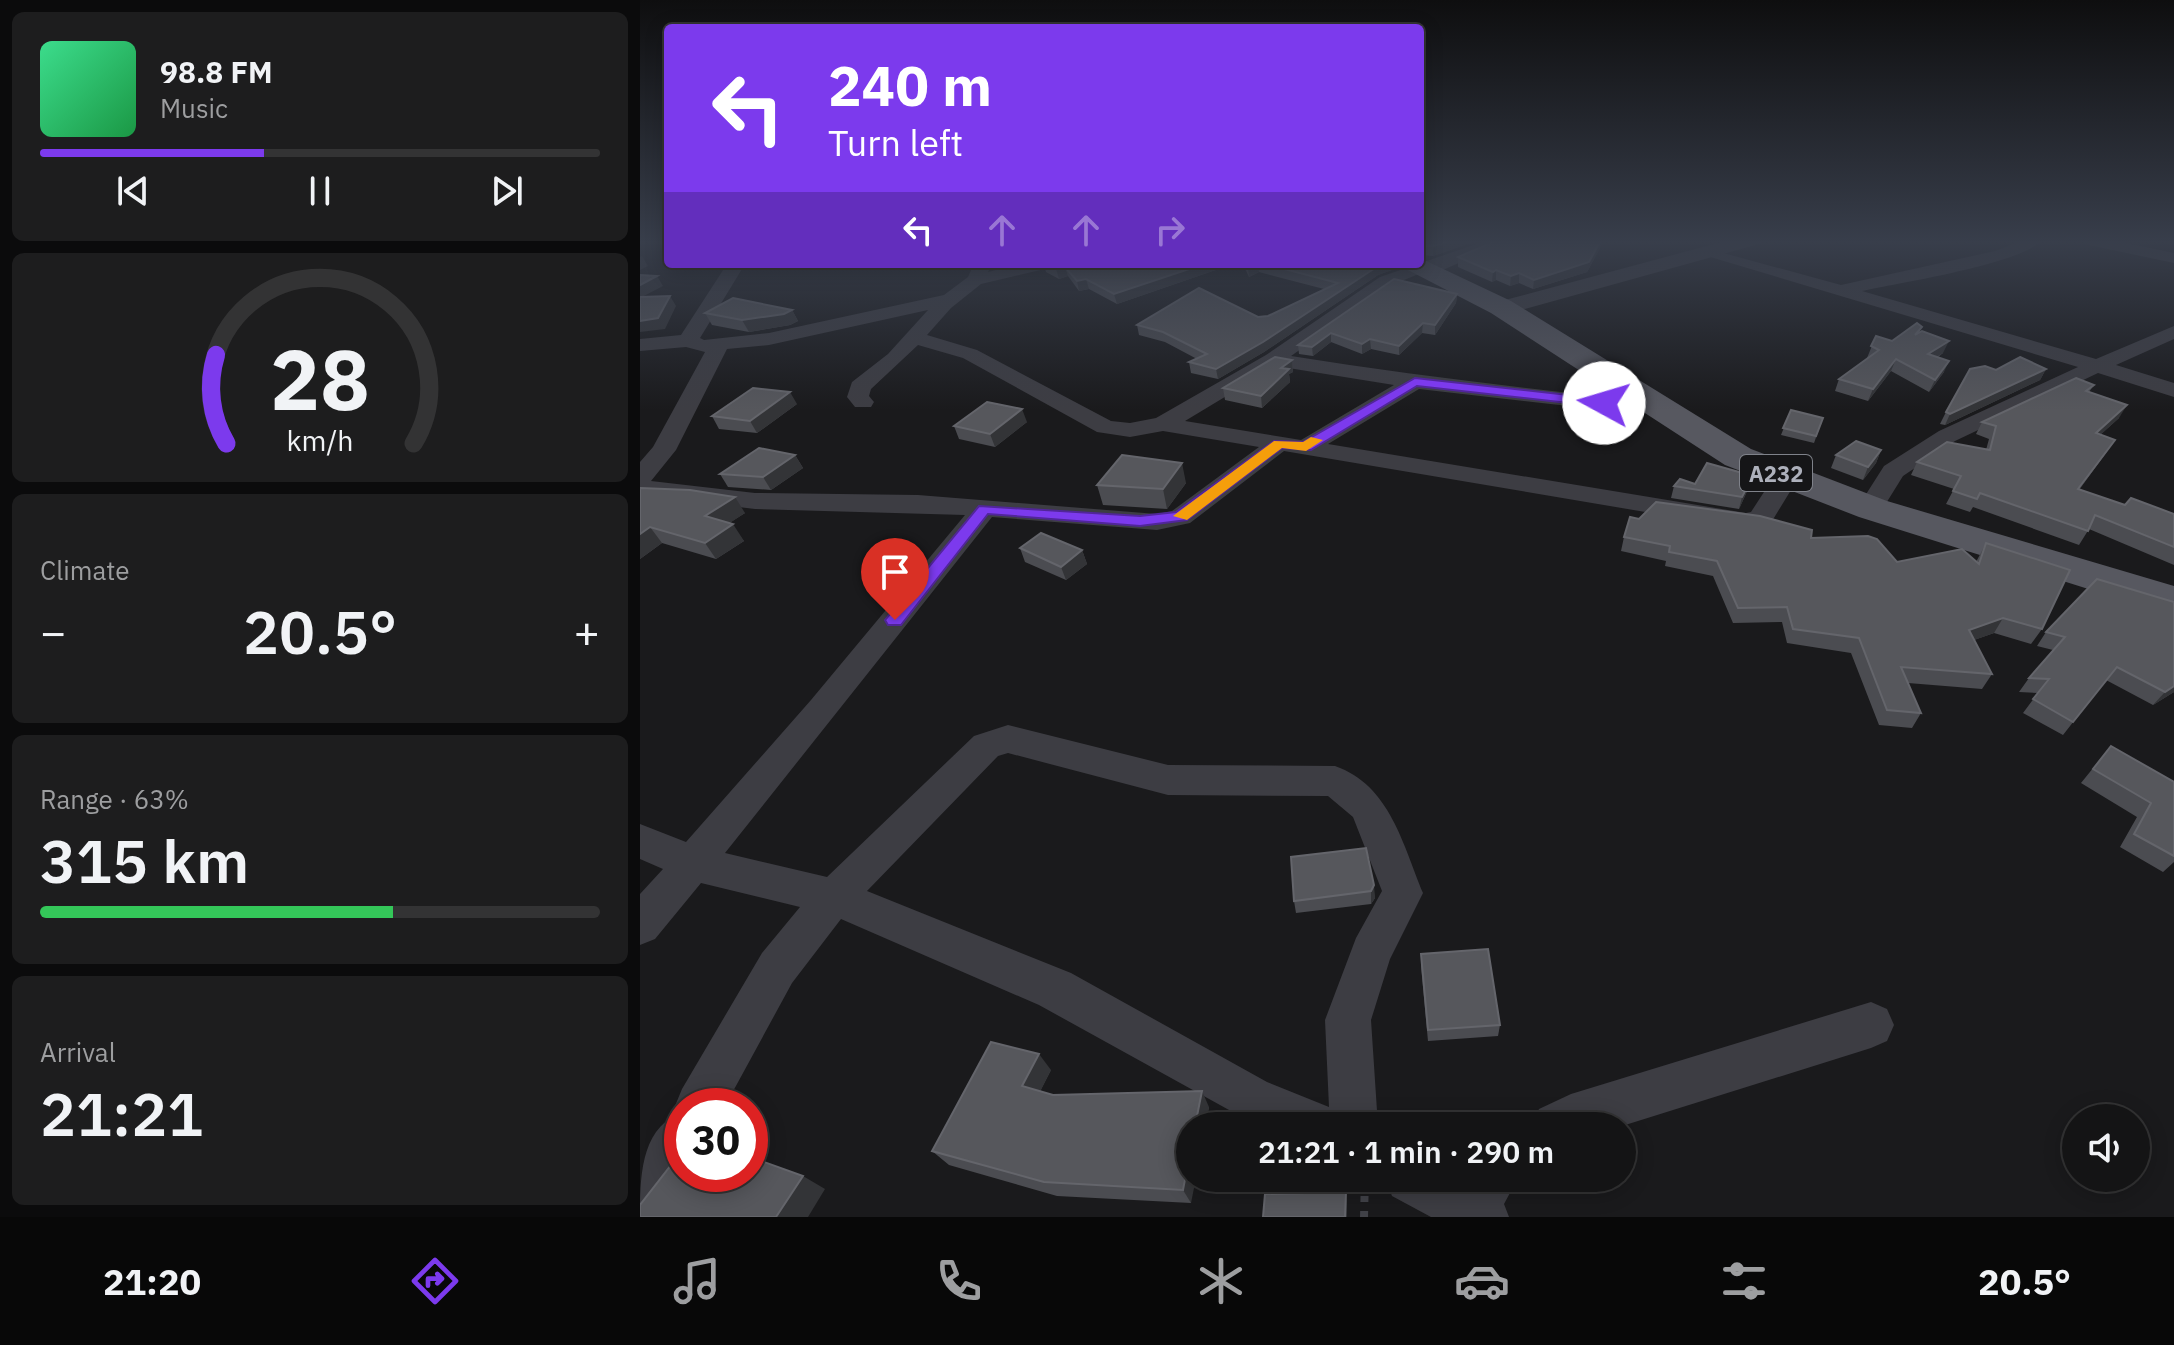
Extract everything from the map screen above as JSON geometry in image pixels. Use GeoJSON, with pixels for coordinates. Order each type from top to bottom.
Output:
{"type":"FeatureCollection","features":[{"type":"Feature","properties":{"kind":"main road","name":"A232"},"geometry":{"type":"LineString","coordinates":[[1482,297],[1540,330],[1709,442],[1786,477],[1873,509],[2174,601]]}},
{"type":"Feature","properties":{"kind":"main road","name":"A232"},"geometry":{"type":"LineString","coordinates":[[1495,297],[1719,433],[1795,470],[1876,499],[2174,589]]}},
{"type":"Feature","properties":{"kind":"street"},"geometry":{"type":"LineString","coordinates":[[640,359],[680,342],[712,297]]}},
{"type":"Feature","properties":{"kind":"street"},"geometry":{"type":"LineString","coordinates":[[863,402],[858,397],[860,387],[953,297]]}},
{"type":"Feature","properties":{"kind":"street"},"geometry":{"type":"LineString","coordinates":[[1163,424],[1273,359],[1363,297]]}},
{"type":"Feature","properties":{"kind":"street"},"geometry":{"type":"LineString","coordinates":[[1513,305],[1543,297]]}},
{"type":"Feature","properties":{"kind":"street"},"geometry":{"type":"LineString","coordinates":[[1865,297],[2174,390]]}},
{"type":"Feature","properties":{"kind":"street"},"geometry":{"type":"LineString","coordinates":[[640,345],[680,342],[719,345],[794,334],[951,299]]}},
{"type":"Feature","properties":{"kind":"street"},"geometry":{"type":"LineString","coordinates":[[1876,499],[1882,484],[1911,457],[1993,412],[2174,332]]}},
{"type":"Feature","properties":{"kind":"street"},"geometry":{"type":"LineString","coordinates":[[914,337],[970,354],[1105,427],[1130,430],[1163,424],[1746,521],[1760,520],[1786,477]]}},
{"type":"Feature","properties":{"kind":"street"},"geometry":{"type":"LineString","coordinates":[[719,345],[664,450],[640,485],[755,501],[918,503],[1140,521],[1181,517],[1279,444]]}},
{"type":"Feature","properties":{"kind":"street"},"geometry":{"type":"LineString","coordinates":[[1273,359],[1415,382],[1604,403],[1648,402]]}},
{"type":"Feature","properties":{"kind":"street"},"geometry":{"type":"LineString","coordinates":[[1306,447],[1415,382]]}},
{"type":"Feature","properties":{"kind":"street"},"geometry":{"type":"LineString","coordinates":[[640,925],[833,697],[984,509]]}},
{"type":"Feature","properties":{"kind":"street"},"geometry":{"type":"LineString","coordinates":[[709,1088],[777,968],[834,897],[922,807],[996,741],[1008,739],[1168,780],[1335,781],[1368,807],[1403,893],[1371,953],[1348,1020],[1353,1112]]}},
{"type":"Feature","properties":{"kind":"street"},"geometry":{"type":"LineString","coordinates":[[640,841],[692,863],[834,897],[1055,989],[1251,1099],[1282,1112]]}},
{"type":"Feature","properties":{"kind":"street"},"geometry":{"type":"LineString","coordinates":[[1590,1112],[1871,1025]]}},
{"type":"Feature","properties":{"kind":"street"},"geometry":{"type":"LineString","coordinates":[[640,1212],[664,1169]]}},
{"type":"Feature","properties":{"kind":"street"},"geometry":{"type":"LineString","coordinates":[[1453,1192],[1481,1201]]}},
{"type":"Feature","properties":{"kind":"path"},"geometry":{"type":"LineString","coordinates":[[1364,1217],[1365,1192]]}},
{"type":"Feature","properties":{"kind":"building"},"geometry":{"type":"Polygon","coordinates":[[[640,297],[670,297],[658,318],[640,321],[640,297]]]}},
{"type":"Feature","properties":{"kind":"building"},"geometry":{"type":"Polygon","coordinates":[[[1184,297],[1217,297],[1258,317],[1268,316],[1309,297],[1331,297],[1216,369],[1189,362],[1207,354],[1163,332],[1137,325],[1184,297]]]}},
{"type":"Feature","properties":{"kind":"building"},"geometry":{"type":"Polygon","coordinates":[[[1368,297],[1455,297],[1435,325],[1423,323],[1399,346],[1370,339],[1362,344],[1331,333],[1312,347],[1298,345],[1368,297]]]}},
{"type":"Feature","properties":{"kind":"building"},"geometry":{"type":"Polygon","coordinates":[[[733,298],[792,310],[742,320],[705,313],[733,298]]]}},
{"type":"Feature","properties":{"kind":"building"},"geometry":{"type":"Polygon","coordinates":[[[1917,323],[1922,327],[1915,335],[1922,331],[1949,341],[1928,354],[1949,361],[1935,380],[1896,359],[1873,389],[1839,379],[1879,350],[1871,346],[1876,336],[1892,341],[1917,323]]]}},
{"type":"Feature","properties":{"kind":"building"},"geometry":{"type":"Polygon","coordinates":[[[1275,357],[1292,360],[1281,368],[1289,369],[1261,396],[1223,388],[1275,357]]]}},
{"type":"Feature","properties":{"kind":"building"},"geometry":{"type":"Polygon","coordinates":[[[2020,357],[2046,369],[1950,414],[1946,412],[1970,369],[1985,366],[1996,370],[2020,357]]]}},
{"type":"Feature","properties":{"kind":"building"},"geometry":{"type":"Polygon","coordinates":[[[2076,378],[2094,385],[2086,391],[2127,405],[2096,433],[2115,440],[2078,489],[2125,505],[2131,498],[2174,514],[2174,547],[2095,515],[2088,531],[1980,493],[1977,499],[1953,491],[1961,476],[1917,462],[1947,442],[1990,450],[1996,426],[1982,422],[2076,378]]]}},
{"type":"Feature","properties":{"kind":"building"},"geometry":{"type":"Polygon","coordinates":[[[753,388],[790,392],[750,421],[712,416],[753,388]]]}},
{"type":"Feature","properties":{"kind":"building"},"geometry":{"type":"Polygon","coordinates":[[[987,402],[1022,409],[990,434],[954,426],[987,402]]]}},
{"type":"Feature","properties":{"kind":"building"},"geometry":{"type":"Polygon","coordinates":[[[1791,410],[1823,418],[1816,436],[1783,428],[1791,410]]]}},
{"type":"Feature","properties":{"kind":"building"},"geometry":{"type":"Polygon","coordinates":[[[1856,441],[1881,450],[1868,467],[1836,455],[1856,441]]]}},
{"type":"Feature","properties":{"kind":"building"},"geometry":{"type":"Polygon","coordinates":[[[759,448],[795,455],[763,477],[720,474],[759,448]]]}},
{"type":"Feature","properties":{"kind":"building"},"geometry":{"type":"Polygon","coordinates":[[[1122,455],[1182,463],[1163,489],[1097,485],[1122,455]]]}},
{"type":"Feature","properties":{"kind":"building"},"geometry":{"type":"Polygon","coordinates":[[[1707,463],[1753,476],[1742,497],[1674,486],[1680,479],[1695,484],[1707,463]]]}},
{"type":"Feature","properties":{"kind":"building"},"geometry":{"type":"Polygon","coordinates":[[[640,488],[690,490],[735,497],[705,516],[733,524],[705,543],[650,527],[640,534],[640,488]]]}},
{"type":"Feature","properties":{"kind":"building"},"geometry":{"type":"Polygon","coordinates":[[[1656,502],[1760,516],[1812,530],[1811,538],[1868,536],[1877,539],[1897,562],[1962,549],[1979,564],[1986,543],[2070,570],[2042,629],[2003,618],[1969,630],[1992,674],[1901,667],[1921,713],[1887,710],[1859,638],[1793,629],[1787,607],[1738,608],[1717,561],[1669,552],[1670,546],[1624,537],[1630,517],[1639,519],[1656,502]]]}},
{"type":"Feature","properties":{"kind":"building"},"geometry":{"type":"Polygon","coordinates":[[[1041,533],[1082,550],[1061,567],[1020,548],[1041,533]]]}},
{"type":"Feature","properties":{"kind":"building"},"geometry":{"type":"Polygon","coordinates":[[[2097,579],[2174,602],[2174,686],[2165,692],[2117,667],[2073,722],[2033,699],[2049,679],[2029,678],[2065,637],[2046,632],[2097,579]]]}},
{"type":"Feature","properties":{"kind":"building"},"geometry":{"type":"Polygon","coordinates":[[[2111,746],[2174,782],[2174,856],[2134,834],[2151,803],[2093,769],[2111,746]]]}},
{"type":"Feature","properties":{"kind":"building"},"geometry":{"type":"Polygon","coordinates":[[[1366,848],[1374,885],[1371,891],[1294,901],[1291,857],[1366,848]]]}},
{"type":"Feature","properties":{"kind":"building"},"geometry":{"type":"Polygon","coordinates":[[[1488,949],[1500,1025],[1428,1030],[1421,954],[1488,949]]]}},
{"type":"Feature","properties":{"kind":"building"},"geometry":{"type":"Polygon","coordinates":[[[991,1042],[1039,1054],[1022,1086],[1053,1095],[1202,1091],[1198,1112],[1176,1112],[1176,1190],[1044,1182],[932,1151],[991,1042]]]}},
{"type":"Feature","properties":{"kind":"building"},"geometry":{"type":"Polygon","coordinates":[[[768,1163],[803,1176],[776,1217],[640,1217],[640,1205],[664,1174],[664,1192],[768,1192],[768,1163]]]}},
{"type":"Feature","properties":{"kind":"building"},"geometry":{"type":"Polygon","coordinates":[[[1346,1192],[1345,1217],[1263,1217],[1265,1194],[1346,1192]]]}},
{"type":"Feature","properties":{"kind":"slow traffic"},"geometry":{"type":"LineString","coordinates":[[1181,516],[1222,489],[1279,444],[1306,447],[1316,440]]}},
{"type":"Feature","properties":{"kind":"route"},"geometry":{"type":"LineString","coordinates":[[895,620],[984,509],[1157,522],[1181,517],[1279,444],[1306,447],[1415,382],[1604,403]]}}]}
